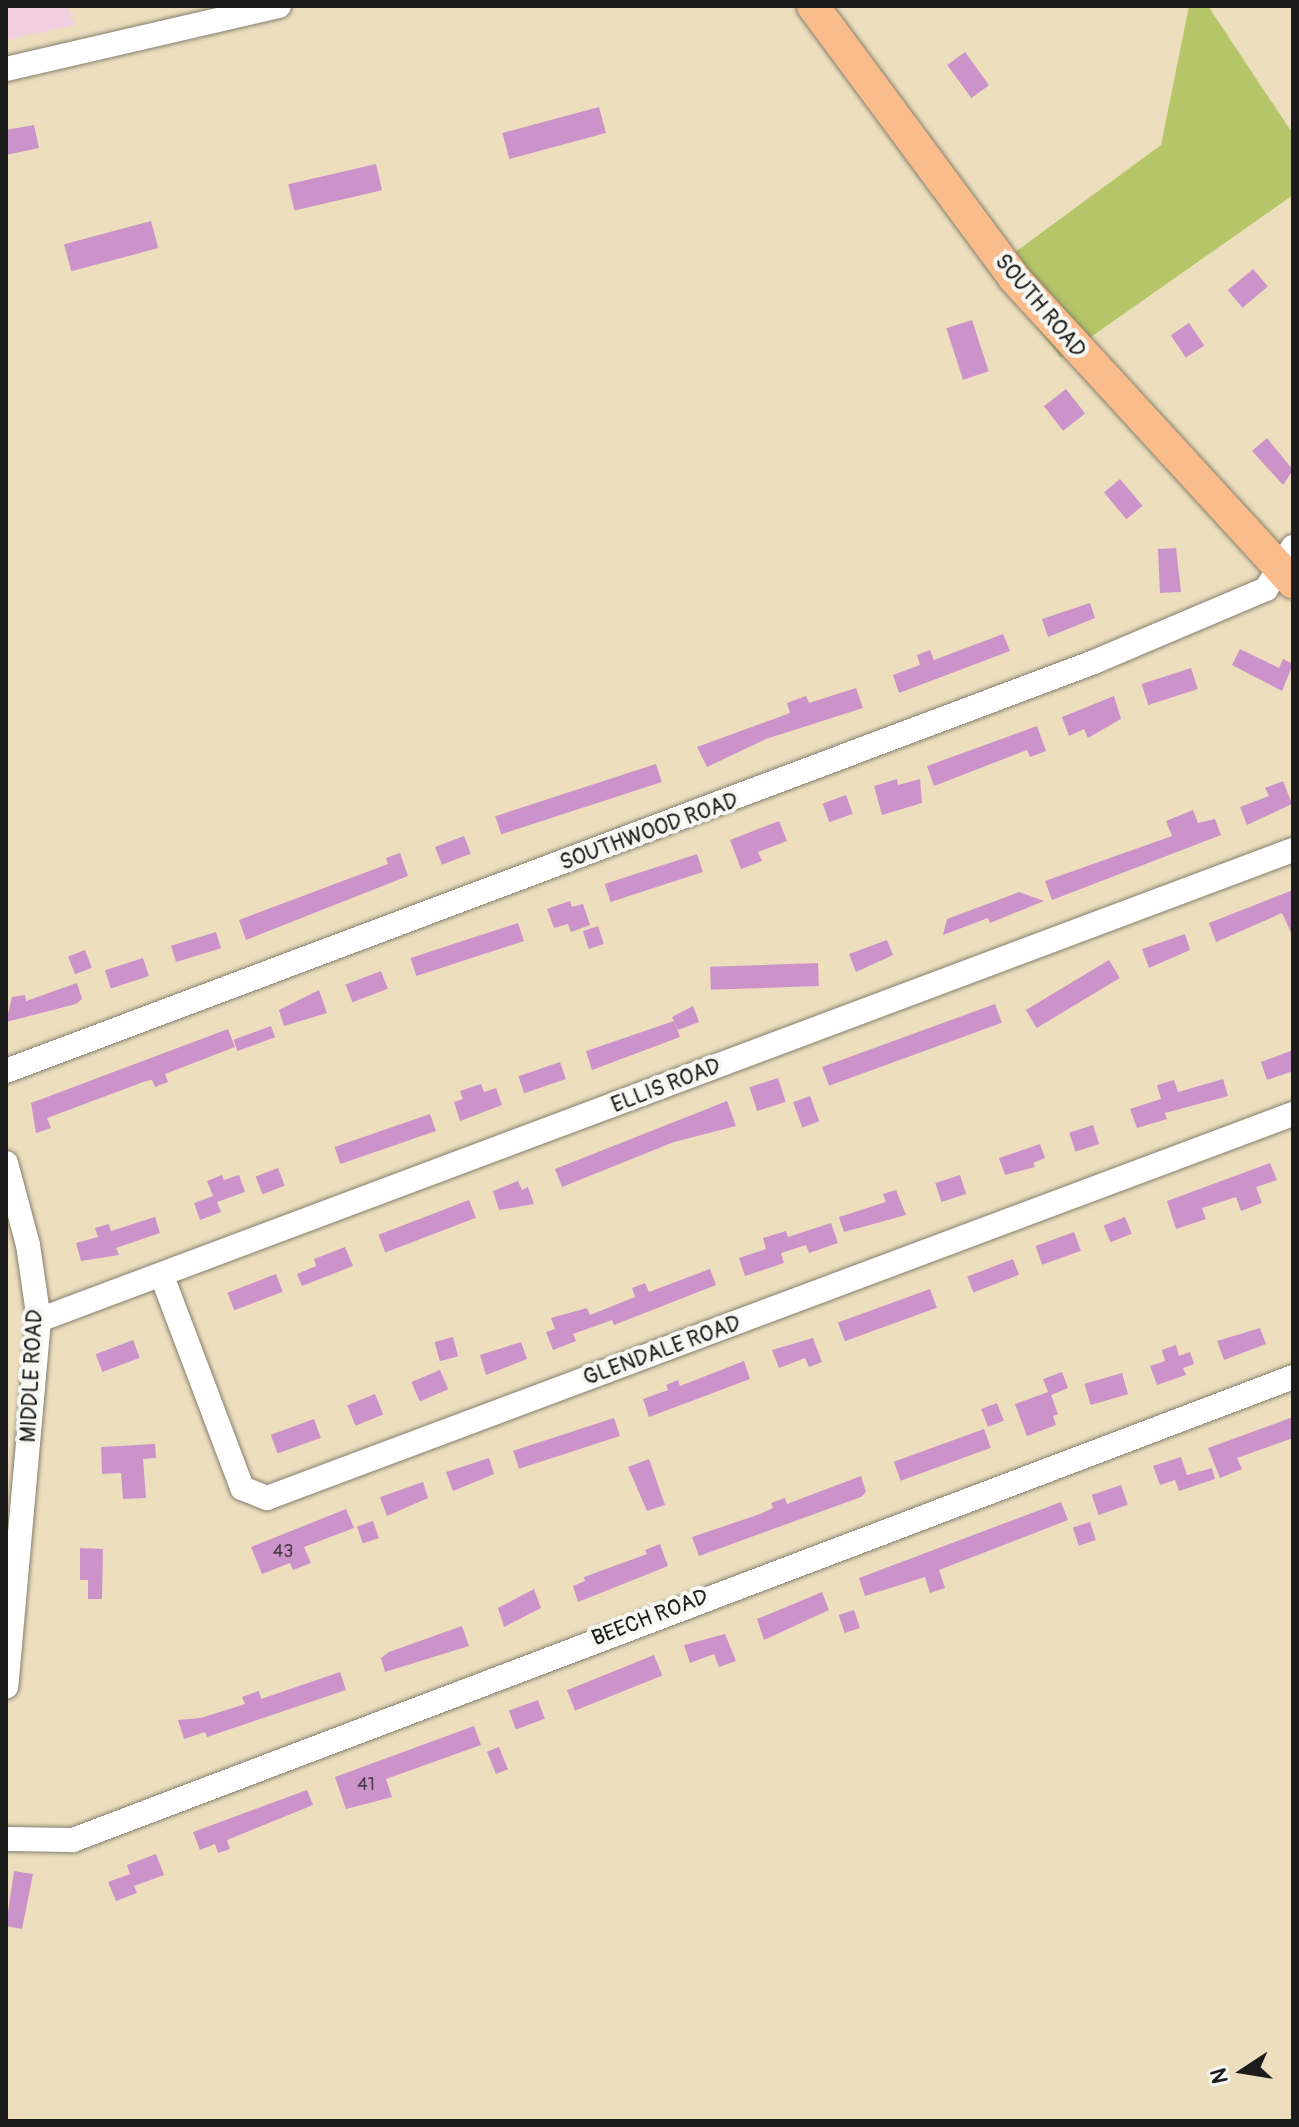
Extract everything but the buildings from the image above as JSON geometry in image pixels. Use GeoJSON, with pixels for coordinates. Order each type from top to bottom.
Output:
{"type":"FeatureCollection","features":[{"type":"Feature","properties":{"kind":"main road","name":"SOUTH ROAD"},"geometry":{"type":"LineString","coordinates":[[813,6],[1014,278],[1287,566]]}},
{"type":"Feature","properties":{"kind":"street"},"geometry":{"type":"LineString","coordinates":[[6,69],[279,6]]}},
{"type":"Feature","properties":{"kind":"street","name":"SOUTHWOOD ROAD"},"geometry":{"type":"LineString","coordinates":[[6,1071],[1094,662],[1266,589],[1287,566]]}},
{"type":"Feature","properties":{"kind":"street","name":"ELLIS ROAD"},"geometry":{"type":"LineString","coordinates":[[39,1320],[1293,850]]}},
{"type":"Feature","properties":{"kind":"street","name":"GLENDALE ROAD"},"geometry":{"type":"LineString","coordinates":[[162,1276],[242,1488],[267,1498],[1293,1114]]}},
{"type":"Feature","properties":{"kind":"street","name":"MIDDLE ROAD"},"geometry":{"type":"LineString","coordinates":[[6,1163],[28,1245],[39,1320],[6,1687]]}},
{"type":"Feature","properties":{"kind":"street","name":"BEECH ROAD"},"geometry":{"type":"LineString","coordinates":[[6,1839],[73,1840],[1293,1377]]}},
{"type":"Feature","properties":{"kind":"shaded area"},"geometry":{"type":"Polygon","coordinates":[[[6,6],[68,6],[75,25],[6,40],[6,6]]]}},
{"type":"Feature","properties":{"kind":"green space"},"geometry":{"type":"Polygon","coordinates":[[[1189,6],[1208,6],[1293,134],[1293,195],[1061,358],[992,269],[1161,145],[1189,6]]]}}]}
